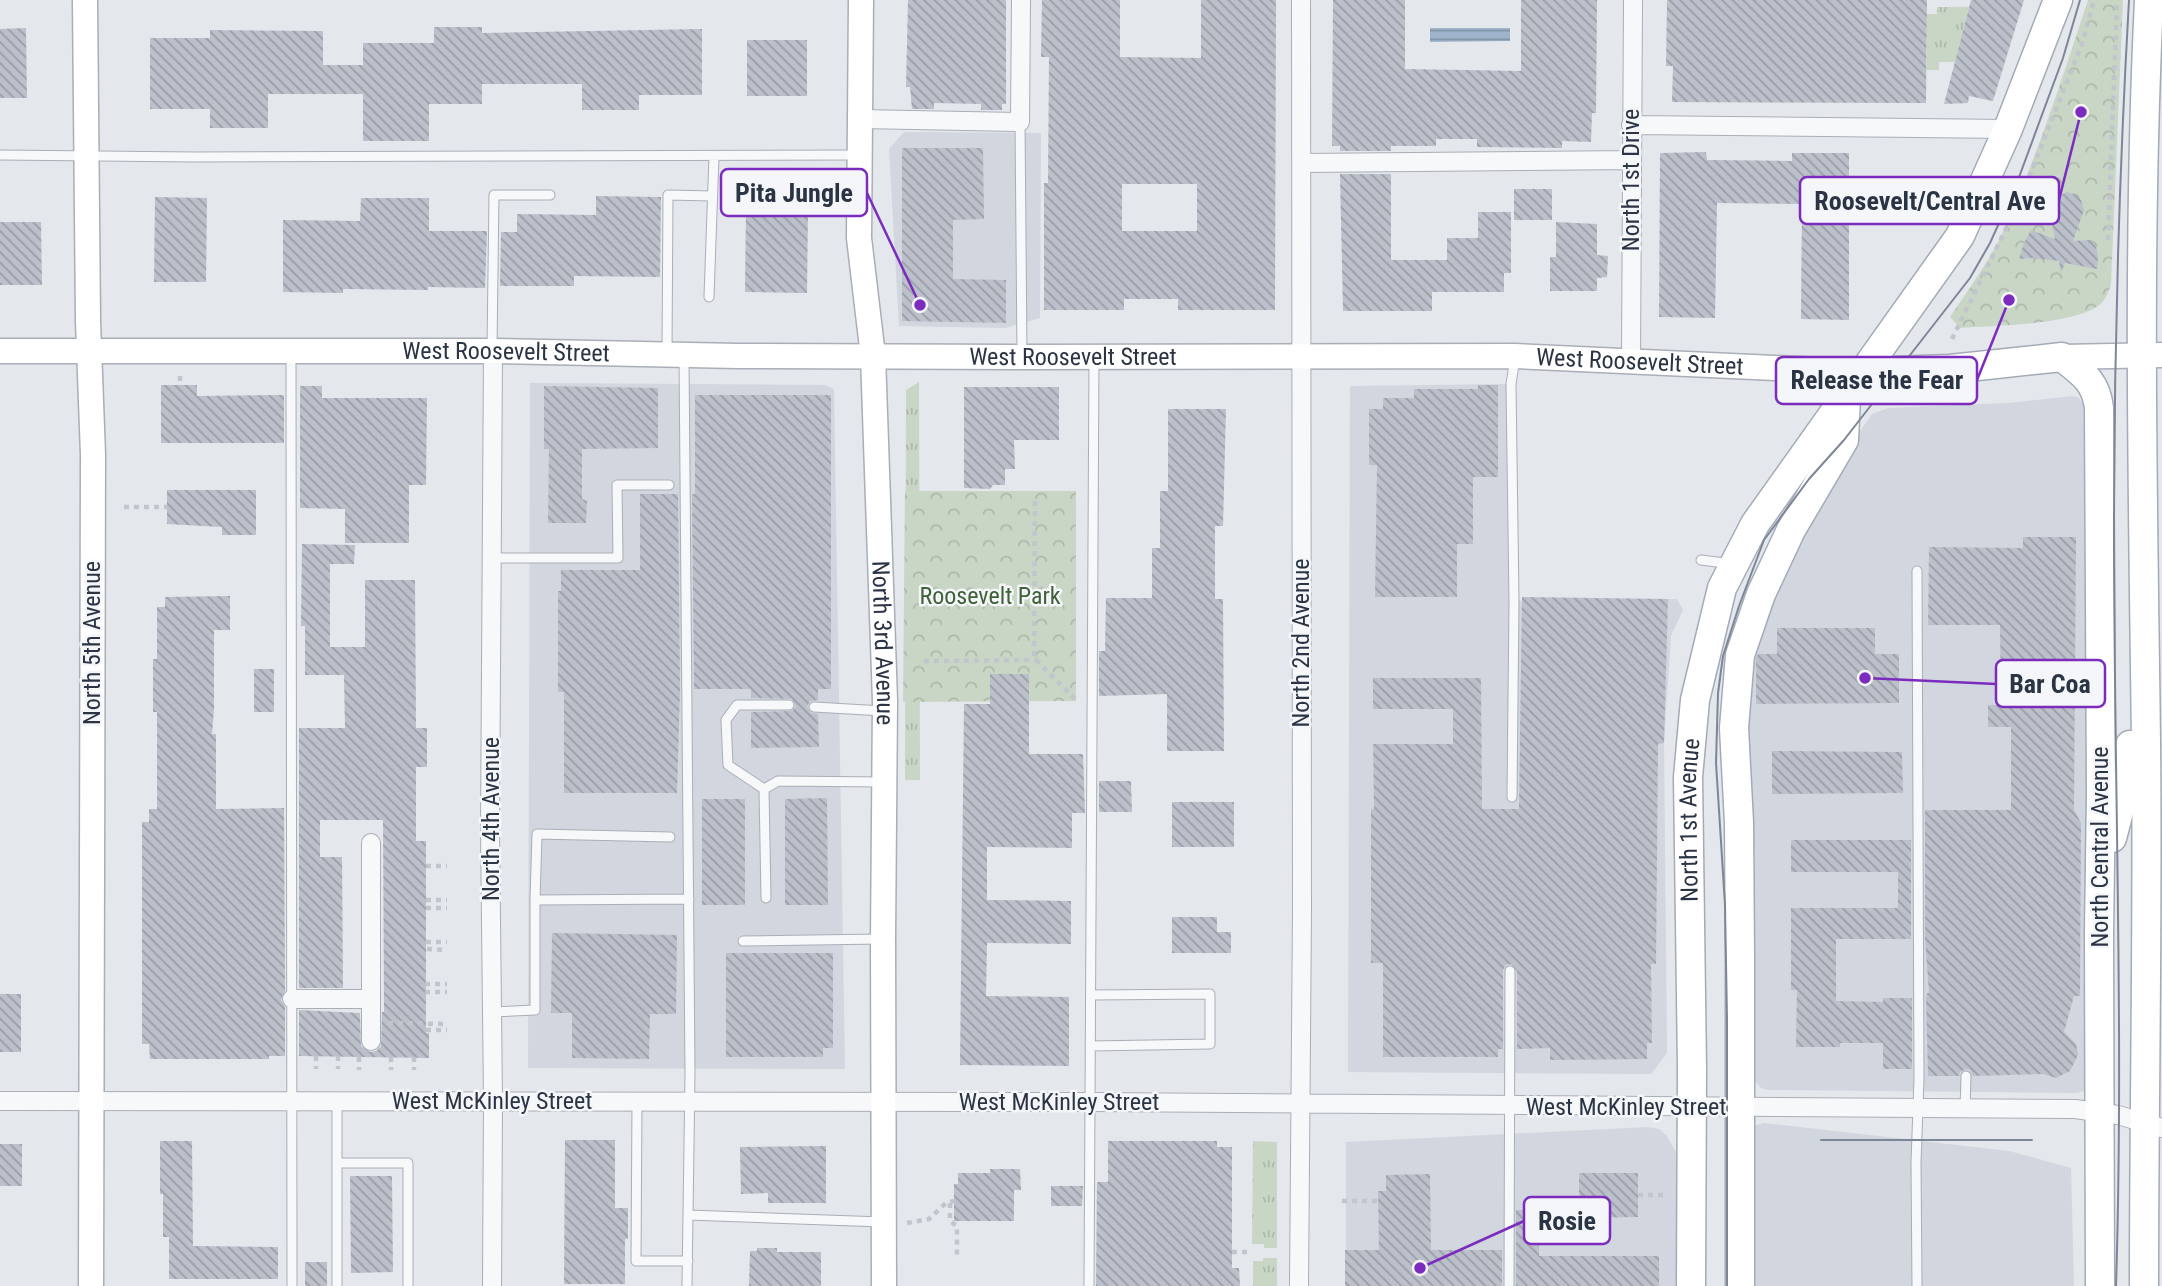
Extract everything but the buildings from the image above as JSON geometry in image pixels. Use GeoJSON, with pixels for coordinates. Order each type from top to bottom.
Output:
{"type":"FeatureCollection","features":[{"type":"Feature","properties":{"kind":"main road"},"geometry":{"type":"LineString","coordinates":[[1862,372],[1960,236],[2008,129],[2058,0]]}},
{"type":"Feature","properties":{"kind":"main road","name":"North Central Avenue"},"geometry":{"type":"LineString","coordinates":[[2100,1286],[2131,1119],[2154,743],[2144,664],[2152,355],[2145,115],[2149,0]]}},
{"type":"Feature","properties":{"kind":"main road","name":"North Central Avenue"},"geometry":{"type":"LineString","coordinates":[[2062,357],[2084,374],[2098,392],[2101,795],[2099,931],[2131,1119],[2144,1286]]}},
{"type":"Feature","properties":{"kind":"main road","name":"West Roosevelt Street"},"geometry":{"type":"LineString","coordinates":[[1862,372],[1950,369],[2062,357]]}},
{"type":"Feature","properties":{"kind":"main road","name":"North 1st Avenue"},"geometry":{"type":"LineString","coordinates":[[1691,1286],[1688,777],[1695,700],[1722,587],[1755,524],[1862,372]]}},
{"type":"Feature","properties":{"kind":"main road","name":"North 1st Avenue"},"geometry":{"type":"LineString","coordinates":[[1740,1286],[1739,823],[1734,728],[1740,655],[1761,594],[1791,530],[1844,440],[1846,397]]}},
{"type":"Feature","properties":{"kind":"main road"},"geometry":{"type":"LineString","coordinates":[[2099,931],[2107,860],[2129,774],[2132,695],[2144,664]]}},
{"type":"Feature","properties":{"kind":"street","name":"North 5th Avenue"},"geometry":{"type":"LineString","coordinates":[[85,0],[89,352],[93,455],[91,1286]]}},
{"type":"Feature","properties":{"kind":"street","name":"North 3rd Avenue"},"geometry":{"type":"LineString","coordinates":[[861,0],[859,238],[873,356],[885,712],[884,1102],[895,1223],[884,1286]]}},
{"type":"Feature","properties":{"kind":"street"},"geometry":{"type":"LineString","coordinates":[[860,119],[1020,122],[1021,0]]}},
{"type":"Feature","properties":{"kind":"street","name":"North 2nd Avenue"},"geometry":{"type":"LineString","coordinates":[[1299,1286],[1301,0]]}},
{"type":"Feature","properties":{"kind":"street","name":"North 1st Drive"},"geometry":{"type":"LineString","coordinates":[[1631,360],[1633,0]]}},
{"type":"Feature","properties":{"kind":"street"},"geometry":{"type":"LineString","coordinates":[[1631,125],[2008,129]]}},
{"type":"Feature","properties":{"kind":"street"},"geometry":{"type":"LineString","coordinates":[[1302,163],[1631,160]]}},
{"type":"Feature","properties":{"kind":"street","name":"West Roosevelt Street"},"geometry":{"type":"LineString","coordinates":[[0,351],[493,351],[1022,357],[1515,356],[1862,372]]}},
{"type":"Feature","properties":{"kind":"street","name":"North 4th Avenue"},"geometry":{"type":"LineString","coordinates":[[492,1286],[493,1012],[490,830],[493,351]]}},
{"type":"Feature","properties":{"kind":"street","name":"West Roosevelt Street"},"geometry":{"type":"LineString","coordinates":[[2062,357],[2152,355]]}},
{"type":"Feature","properties":{"kind":"street"},"geometry":{"type":"LineString","coordinates":[[371,843],[371,1041]]}},
{"type":"Feature","properties":{"kind":"street"},"geometry":{"type":"LineString","coordinates":[[292,999],[371,999]]}},
{"type":"Feature","properties":{"kind":"street","name":"West McKinley Street"},"geometry":{"type":"LineString","coordinates":[[0,1101],[1090,1102],[2075,1109],[2131,1119]]}},
{"type":"Feature","properties":{"kind":"lane"},"geometry":{"type":"LineString","coordinates":[[1020,122],[1022,357]]}},
{"type":"Feature","properties":{"kind":"lane"},"geometry":{"type":"LineString","coordinates":[[0,155],[196,158],[860,155]]}},
{"type":"Feature","properties":{"kind":"lane"},"geometry":{"type":"LineString","coordinates":[[709,297],[714,156]]}},
{"type":"Feature","properties":{"kind":"lane"},"geometry":{"type":"LineString","coordinates":[[493,351],[494,195],[550,195]]}},
{"type":"Feature","properties":{"kind":"lane"},"geometry":{"type":"LineString","coordinates":[[687,1286],[689,899],[676,355],[668,195],[712,196]]}},
{"type":"Feature","properties":{"kind":"lane"},"geometry":{"type":"LineString","coordinates":[[291,352],[292,1286]]}},
{"type":"Feature","properties":{"kind":"lane"},"geometry":{"type":"LineString","coordinates":[[1512,797],[1514,601],[1511,384],[1515,356]]}},
{"type":"Feature","properties":{"kind":"lane"},"geometry":{"type":"LineString","coordinates":[[1089,1286],[1094,357]]}},
{"type":"Feature","properties":{"kind":"lane"},"geometry":{"type":"LineString","coordinates":[[492,558],[618,558],[617,485],[669,485]]}},
{"type":"Feature","properties":{"kind":"lane"},"geometry":{"type":"LineString","coordinates":[[1701,560],[1734,564]]}},
{"type":"Feature","properties":{"kind":"lane"},"geometry":{"type":"LineString","coordinates":[[1917,571],[1917,1286]]}},
{"type":"Feature","properties":{"kind":"lane"},"geometry":{"type":"LineString","coordinates":[[764,789],[728,765],[726,720],[737,705],[789,705]]}},
{"type":"Feature","properties":{"kind":"lane"},"geometry":{"type":"LineString","coordinates":[[814,707],[885,712]]}},
{"type":"Feature","properties":{"kind":"lane"},"geometry":{"type":"LineString","coordinates":[[764,789],[778,781],[885,782]]}},
{"type":"Feature","properties":{"kind":"lane"},"geometry":{"type":"LineString","coordinates":[[764,789],[766,898]]}},
{"type":"Feature","properties":{"kind":"lane"},"geometry":{"type":"LineString","coordinates":[[493,1012],[535,1010],[537,834],[670,837]]}},
{"type":"Feature","properties":{"kind":"lane"},"geometry":{"type":"LineString","coordinates":[[535,900],[689,899]]}},
{"type":"Feature","properties":{"kind":"lane"},"geometry":{"type":"LineString","coordinates":[[743,941],[883,939]]}},
{"type":"Feature","properties":{"kind":"lane"},"geometry":{"type":"LineString","coordinates":[[1509,1286],[1510,971]]}},
{"type":"Feature","properties":{"kind":"lane"},"geometry":{"type":"LineString","coordinates":[[1091,995],[1210,994],[1210,1044],[1091,1045]]}},
{"type":"Feature","properties":{"kind":"lane"},"geometry":{"type":"LineString","coordinates":[[1965,1109],[1966,1076]]}},
{"type":"Feature","properties":{"kind":"lane"},"geometry":{"type":"LineString","coordinates":[[337,1101],[337,1286]]}},
{"type":"Feature","properties":{"kind":"lane"},"geometry":{"type":"LineString","coordinates":[[637,1101],[636,1261],[688,1261]]}},
{"type":"Feature","properties":{"kind":"lane"},"geometry":{"type":"LineString","coordinates":[[337,1163],[408,1163],[408,1286]]}},
{"type":"Feature","properties":{"kind":"lane"},"geometry":{"type":"LineString","coordinates":[[688,1215],[895,1223]]}},
{"type":"Feature","properties":{"kind":"path"},"geometry":{"type":"LineString","coordinates":[[1952,339],[2020,202],[2082,44],[2094,0]]}},
{"type":"Feature","properties":{"kind":"path"},"geometry":{"type":"LineString","coordinates":[[2108,240],[2117,0]]}},
{"type":"Feature","properties":{"kind":"path"},"geometry":{"type":"LineString","coordinates":[[180,376],[180,385]]}},
{"type":"Feature","properties":{"kind":"path"},"geometry":{"type":"LineString","coordinates":[[1035,501],[1034,658],[1092,716]]}},
{"type":"Feature","properties":{"kind":"path"},"geometry":{"type":"LineString","coordinates":[[124,508],[167,507]]}},
{"type":"Feature","properties":{"kind":"path"},"geometry":{"type":"LineString","coordinates":[[924,661],[1037,660]]}},
{"type":"Feature","properties":{"kind":"path"},"geometry":{"type":"LineString","coordinates":[[426,866],[447,866]]}},
{"type":"Feature","properties":{"kind":"path"},"geometry":{"type":"LineString","coordinates":[[426,900],[447,900]]}},
{"type":"Feature","properties":{"kind":"path"},"geometry":{"type":"LineString","coordinates":[[426,908],[447,908]]}},
{"type":"Feature","properties":{"kind":"path"},"geometry":{"type":"LineString","coordinates":[[426,942],[447,942]]}},
{"type":"Feature","properties":{"kind":"path"},"geometry":{"type":"LineString","coordinates":[[427,949],[447,950]]}},
{"type":"Feature","properties":{"kind":"path"},"geometry":{"type":"LineString","coordinates":[[425,984],[447,984]]}},
{"type":"Feature","properties":{"kind":"path"},"geometry":{"type":"LineString","coordinates":[[425,992],[447,992]]}},
{"type":"Feature","properties":{"kind":"path"},"geometry":{"type":"LineString","coordinates":[[387,1010],[387,1023],[447,1027],[426,1030]]}},
{"type":"Feature","properties":{"kind":"path"},"geometry":{"type":"LineString","coordinates":[[316,1056],[316,1069]]}},
{"type":"Feature","properties":{"kind":"path"},"geometry":{"type":"LineString","coordinates":[[338,1056],[338,1069]]}},
{"type":"Feature","properties":{"kind":"path"},"geometry":{"type":"LineString","coordinates":[[359,1056],[359,1070]]}},
{"type":"Feature","properties":{"kind":"path"},"geometry":{"type":"LineString","coordinates":[[391,1057],[391,1070]]}},
{"type":"Feature","properties":{"kind":"path"},"geometry":{"type":"LineString","coordinates":[[414,1057],[414,1070]]}},
{"type":"Feature","properties":{"kind":"path"},"geometry":{"type":"LineString","coordinates":[[1637,1195],[1671,1195]]}},
{"type":"Feature","properties":{"kind":"path"},"geometry":{"type":"LineString","coordinates":[[1342,1201],[1378,1201]]}},
{"type":"Feature","properties":{"kind":"path"},"geometry":{"type":"LineString","coordinates":[[895,1223],[929,1219],[952,1202],[950,1220],[957,1226],[957,1259]]}},
{"type":"Feature","properties":{"kind":"path"},"geometry":{"type":"LineString","coordinates":[[1232,1252],[1248,1252]]}},
{"type":"Feature","properties":{"kind":"shaded area"},"geometry":{"type":"Polygon","coordinates":[[[904,132],[1041,133],[1040,318],[1005,328],[899,326],[889,149],[904,132]]]}},
{"type":"Feature","properties":{"kind":"shaded area"},"geometry":{"type":"Polygon","coordinates":[[[530,383],[825,385],[834,389],[845,1069],[528,1068],[530,383]]]}},
{"type":"Feature","properties":{"kind":"shaded area"},"geometry":{"type":"Polygon","coordinates":[[[1511,384],[1514,601],[1677,599],[1683,610],[1671,636],[1664,743],[1667,1053],[1651,1074],[1348,1072],[1350,386],[1511,384]]]}},
{"type":"Feature","properties":{"kind":"shaded area"},"geometry":{"type":"Polygon","coordinates":[[[2073,396],[2079,398],[2089,411],[2086,1090],[2077,1093],[1761,1088],[1752,1077],[1749,1064],[1749,676],[1769,597],[1848,448],[1872,414],[1888,408],[2008,403],[2073,396]]]}},
{"type":"Feature","properties":{"kind":"shaded area"},"geometry":{"type":"Polygon","coordinates":[[[1764,1123],[2009,1151],[2071,1168],[2074,1286],[1751,1286],[1753,1126],[1764,1123]]]}},
{"type":"Feature","properties":{"kind":"shaded area"},"geometry":{"type":"Polygon","coordinates":[[[1648,1127],[1659,1129],[1667,1136],[1677,1154],[1676,1286],[1346,1286],[1346,1142],[1648,1127]]]}},
{"type":"Feature","properties":{"kind":"green space"},"geometry":{"type":"Polygon","coordinates":[[[2088,0],[2123,0],[2111,285],[2104,300],[2094,309],[2078,315],[2037,323],[1960,328],[1950,317],[1987,261],[2006,226],[2060,86],[2088,0]]]}},
{"type":"Feature","properties":{"kind":"green space"},"geometry":{"type":"Polygon","coordinates":[[[1937,7],[1969,7],[1955,62],[1939,62],[1939,70],[1927,70],[1927,14],[1937,14],[1937,7]]]}},
{"type":"Feature","properties":{"kind":"green space"},"geometry":{"type":"Polygon","coordinates":[[[919,382],[920,780],[905,780],[906,390],[919,382]]]}},
{"type":"Feature","properties":{"kind":"green space","name":"Roosevelt Park"},"geometry":{"type":"Polygon","coordinates":[[[905,491],[1076,491],[1076,701],[903,702],[905,491]]]}},
{"type":"Feature","properties":{"kind":"green space"},"geometry":{"type":"Polygon","coordinates":[[[1253,1141],[1277,1142],[1277,1248],[1252,1244],[1253,1141]]]}},
{"type":"Feature","properties":{"kind":"green space"},"geometry":{"type":"Polygon","coordinates":[[[1263,1258],[1277,1258],[1277,1286],[1253,1286],[1253,1261],[1263,1261],[1263,1258]]]}},
{"type":"Feature","properties":{"kind":"water"},"geometry":{"type":"Polygon","coordinates":[[[1430,28],[1510,28],[1510,41],[1430,42],[1430,28]]]}},
{"type":"Feature","properties":{"kind":"tram line"},"geometry":{"type":"LineString","coordinates":[[1727,1286],[1725,905],[1716,763],[1718,693],[1723,656],[1764,540],[1809,479],[1844,440],[1970,278],[1990,243],[2015,188],[2063,58],[2080,0]]}},
{"type":"Feature","properties":{"kind":"tram line"},"geometry":{"type":"LineString","coordinates":[[2116,1286],[2119,1002],[2114,464],[2120,198],[2129,0]]}},
{"type":"Feature","properties":{"kind":"tram line"},"geometry":{"type":"LineString","coordinates":[[1821,1140],[2032,1140]]}},
{"type":"Feature","properties":{"kind":"place","name":"Roosevelt/Central Ave"},"geometry":{"type":"Point","coordinates":[2081,112]}},
{"type":"Feature","properties":{"kind":"place","name":"Release the Fear"},"geometry":{"type":"Point","coordinates":[2009,300]}},
{"type":"Feature","properties":{"kind":"place","name":"Pita Jungle"},"geometry":{"type":"Point","coordinates":[920,305]}},
{"type":"Feature","properties":{"kind":"place","name":"Bar Coa"},"geometry":{"type":"Point","coordinates":[1865,678]}},
{"type":"Feature","properties":{"kind":"place","name":"Rosie"},"geometry":{"type":"Point","coordinates":[1420,1268]}}]}
